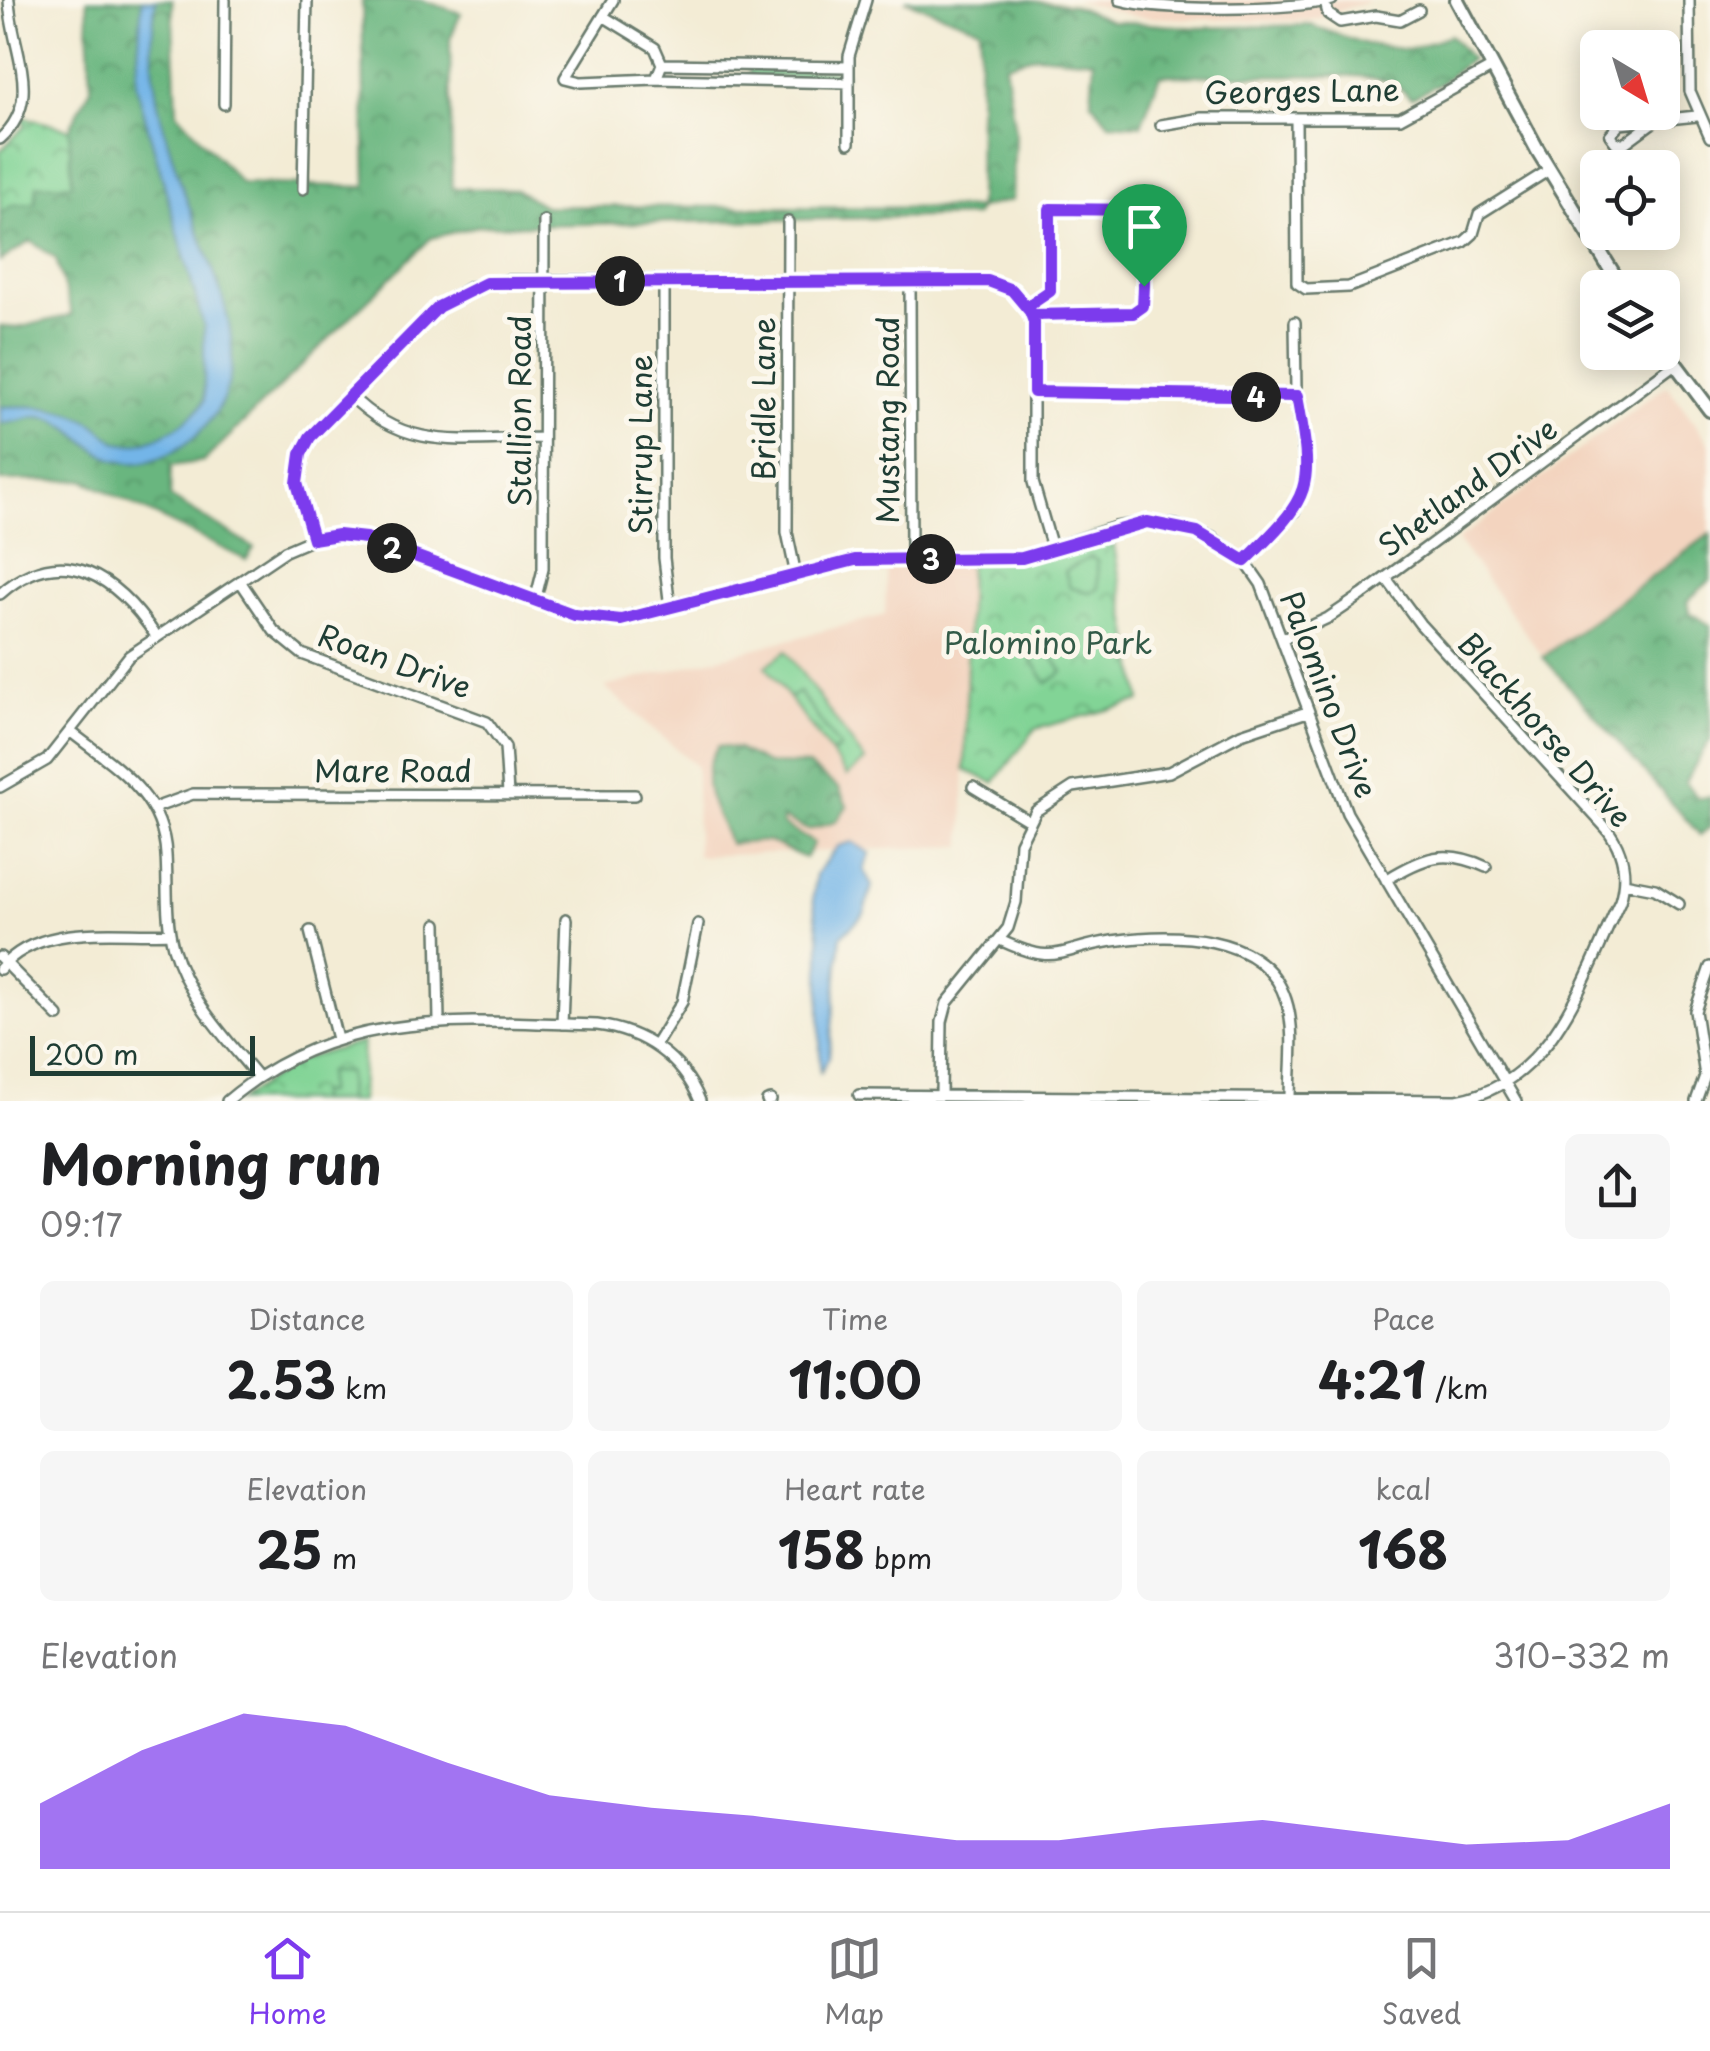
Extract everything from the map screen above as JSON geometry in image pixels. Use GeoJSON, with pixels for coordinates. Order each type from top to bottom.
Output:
{"type":"FeatureCollection","features":[{"type":"Feature","properties":{"kind":"highway"},"geometry":{"type":"LineString","coordinates":[[1457,0],[1549,170],[1611,270]]}},
{"type":"Feature","properties":{"kind":"highway"},"geometry":{"type":"LineString","coordinates":[[1680,370],[1710,410]]}},
{"type":"Feature","properties":{"kind":"street"},"geometry":{"type":"LineString","coordinates":[[0,139],[17,120],[25,94],[10,0]]}},
{"type":"Feature","properties":{"kind":"street"},"geometry":{"type":"LineString","coordinates":[[224,0],[224,104]]}},
{"type":"Feature","properties":{"kind":"street"},"geometry":{"type":"LineString","coordinates":[[303,189],[307,0]]}},
{"type":"Feature","properties":{"kind":"street"},"geometry":{"type":"LineString","coordinates":[[613,0],[565,78],[581,82],[656,79],[849,83]]}},
{"type":"Feature","properties":{"kind":"street"},"geometry":{"type":"LineString","coordinates":[[849,143],[848,67],[866,0]]}},
{"type":"Feature","properties":{"kind":"street"},"geometry":{"type":"LineString","coordinates":[[1120,0],[1287,6],[1329,1],[1328,14],[1340,22],[1376,16],[1400,20],[1419,10]]}},
{"type":"Feature","properties":{"kind":"street"},"geometry":{"type":"LineString","coordinates":[[1688,0],[1689,83],[1697,116],[1710,137]]}},
{"type":"Feature","properties":{"kind":"street"},"geometry":{"type":"LineString","coordinates":[[603,16],[655,48],[662,64],[656,79]]}},
{"type":"Feature","properties":{"kind":"street"},"geometry":{"type":"LineString","coordinates":[[662,64],[848,67]]}},
{"type":"Feature","properties":{"kind":"street","name":"Georges Lane"},"geometry":{"type":"LineString","coordinates":[[1161,125],[1181,119],[1406,117],[1493,67]]}},
{"type":"Feature","properties":{"kind":"street"},"geometry":{"type":"LineString","coordinates":[[1680,119],[1697,116]]}},
{"type":"Feature","properties":{"kind":"street"},"geometry":{"type":"LineString","coordinates":[[1296,118],[1298,282],[1313,290],[1349,287],[1464,242],[1473,234],[1479,214],[1549,170]]}},
{"type":"Feature","properties":{"kind":"street"},"geometry":{"type":"LineString","coordinates":[[313,539],[298,493],[298,464],[310,437],[450,298],[486,283],[995,282],[1029,308],[1133,313],[1143,306],[1144,210],[1050,209],[1050,291],[1029,308]]}},
{"type":"Feature","properties":{"kind":"street","name":"Stallion Road"},"geometry":{"type":"LineString","coordinates":[[535,601],[543,569],[544,221]]}},
{"type":"Feature","properties":{"kind":"street","name":"Bridle Lane"},"geometry":{"type":"LineString","coordinates":[[788,222],[788,532],[796,574]]}},
{"type":"Feature","properties":{"kind":"street","name":"Stirrup Lane"},"geometry":{"type":"LineString","coordinates":[[664,281],[665,586],[670,608]]}},
{"type":"Feature","properties":{"kind":"street","name":"Mustang Road"},"geometry":{"type":"LineString","coordinates":[[910,282],[911,559]]}},
{"type":"Feature","properties":{"kind":"street"},"geometry":{"type":"LineString","coordinates":[[1029,308],[1034,392],[1033,482],[1053,551]]}},
{"type":"Feature","properties":{"kind":"street"},"geometry":{"type":"LineString","coordinates":[[1245,561],[1284,524],[1303,494],[1308,469],[1297,396],[1294,322]]}},
{"type":"Feature","properties":{"kind":"street","name":"Shetland Drive"},"geometry":{"type":"LineString","coordinates":[[1283,639],[1328,618],[1386,578],[1667,370]]}},
{"type":"Feature","properties":{"kind":"street"},"geometry":{"type":"LineString","coordinates":[[1034,392],[1297,396]]}},
{"type":"Feature","properties":{"kind":"street"},"geometry":{"type":"LineString","coordinates":[[350,395],[376,420],[405,435],[544,438]]}},
{"type":"Feature","properties":{"kind":"street","name":"Palomino Drive"},"geometry":{"type":"LineString","coordinates":[[0,787],[41,766],[117,668],[156,636],[285,550],[313,539],[338,535],[366,538],[535,601],[603,621],[670,608],[855,560],[1009,559],[1053,551],[1116,528],[1161,523],[1211,537],[1245,561],[1266,594],[1332,782],[1516,1101]]}},
{"type":"Feature","properties":{"kind":"street"},"geometry":{"type":"LineString","coordinates":[[0,594],[42,571],[90,572],[127,595],[156,636]]}},
{"type":"Feature","properties":{"kind":"street","name":"Blackhorse Drive"},"geometry":{"type":"LineString","coordinates":[[1386,578],[1420,624],[1607,828],[1622,858],[1624,883]]}},
{"type":"Feature","properties":{"kind":"street","name":"Roan Drive"},"geometry":{"type":"LineString","coordinates":[[240,581],[274,631],[302,654],[487,722],[504,748],[508,794]]}},
{"type":"Feature","properties":{"kind":"street"},"geometry":{"type":"LineString","coordinates":[[941,1096],[942,1022],[947,1003],[957,986],[1002,941],[1013,915],[1018,854],[1029,821],[1063,791],[1169,772],[1241,734],[1308,712]]}},
{"type":"Feature","properties":{"kind":"street"},"geometry":{"type":"LineString","coordinates":[[70,732],[128,775],[154,808],[165,846],[170,933],[192,993],[258,1076]]}},
{"type":"Feature","properties":{"kind":"street"},"geometry":{"type":"LineString","coordinates":[[973,787],[1029,821]]}},
{"type":"Feature","properties":{"kind":"street","name":"Mare Road"},"geometry":{"type":"LineString","coordinates":[[154,808],[193,794],[635,795]]}},
{"type":"Feature","properties":{"kind":"street"},"geometry":{"type":"LineString","coordinates":[[1386,880],[1436,855],[1454,855],[1486,867]]}},
{"type":"Feature","properties":{"kind":"street"},"geometry":{"type":"LineString","coordinates":[[859,1095],[1457,1100],[1478,1095],[1529,1065],[1552,1040],[1624,883],[1655,889],[1679,904]]}},
{"type":"Feature","properties":{"kind":"street"},"geometry":{"type":"LineString","coordinates":[[562,1024],[566,919]]}},
{"type":"Feature","properties":{"kind":"street"},"geometry":{"type":"LineString","coordinates":[[437,924],[439,1021]]}},
{"type":"Feature","properties":{"kind":"street"},"geometry":{"type":"LineString","coordinates":[[655,1046],[682,1002],[698,924]]}},
{"type":"Feature","properties":{"kind":"street"},"geometry":{"type":"LineString","coordinates":[[310,931],[337,1040]]}},
{"type":"Feature","properties":{"kind":"street"},"geometry":{"type":"LineString","coordinates":[[58,1016],[2,963],[34,943],[61,936],[170,933]]}},
{"type":"Feature","properties":{"kind":"street"},"geometry":{"type":"LineString","coordinates":[[1002,941],[1044,956],[1125,940],[1206,941],[1241,949],[1271,973],[1286,1000],[1290,1099]]}},
{"type":"Feature","properties":{"kind":"street"},"geometry":{"type":"LineString","coordinates":[[1696,1101],[1707,1062],[1695,1018],[1710,966]]}},
{"type":"Feature","properties":{"kind":"street"},"geometry":{"type":"LineString","coordinates":[[228,1101],[258,1076],[305,1049],[439,1021],[606,1026],[655,1046],[683,1071],[700,1101]]}},
{"type":"Feature","properties":{"kind":"shaded area"},"geometry":{"type":"Polygon","coordinates":[[[1076,0],[1370,0],[1313,20],[1253,21],[1138,17],[1076,0]]]}},
{"type":"Feature","properties":{"kind":"shaded area"},"geometry":{"type":"Polygon","coordinates":[[[1667,385],[1710,444],[1710,534],[1543,657],[1457,540],[1667,385]]]}},
{"type":"Feature","properties":{"kind":"shaded area"},"geometry":{"type":"Polygon","coordinates":[[[887,558],[969,559],[963,846],[697,856],[696,766],[605,687],[885,615],[887,558]]]}},
{"type":"Feature","properties":{"kind":"green space"},"geometry":{"type":"Polygon","coordinates":[[[87,0],[172,0],[177,112],[241,183],[366,187],[362,0],[421,0],[461,13],[450,39],[452,188],[515,189],[544,206],[978,208],[980,28],[905,0],[1016,0],[1072,5],[1111,21],[1198,28],[1310,25],[1366,44],[1408,50],[1450,35],[1471,59],[1439,84],[1411,98],[1393,82],[1357,76],[1160,75],[1141,125],[1109,123],[1091,101],[1094,60],[1037,55],[1005,64],[1015,132],[1012,200],[979,208],[974,216],[478,226],[431,238],[204,461],[171,466],[170,497],[254,548],[246,560],[83,480],[0,481],[0,326],[17,328],[72,315],[56,259],[31,241],[0,261],[0,214],[37,185],[72,184],[69,129],[91,88],[87,0]]]}},
{"type":"Feature","properties":{"kind":"green space"},"geometry":{"type":"Polygon","coordinates":[[[749,69],[846,74],[843,79],[750,77],[749,69]]]}},
{"type":"Feature","properties":{"kind":"green space"},"geometry":{"type":"Polygon","coordinates":[[[19,116],[69,129],[72,184],[37,185],[35,203],[12,205],[0,214],[0,151],[26,125],[19,116]]]}},
{"type":"Feature","properties":{"kind":"green space","name":"Palomino Park"},"geometry":{"type":"Polygon","coordinates":[[[1111,529],[1141,701],[1035,729],[994,783],[965,770],[969,559],[1009,559],[1111,529]]]}},
{"type":"Feature","properties":{"kind":"green space"},"geometry":{"type":"Polygon","coordinates":[[[1710,534],[1710,581],[1687,601],[1689,612],[1710,625],[1710,740],[1685,782],[1698,798],[1710,797],[1710,827],[1700,835],[1543,657],[1710,534]]]}},
{"type":"Feature","properties":{"kind":"green space"},"geometry":{"type":"Polygon","coordinates":[[[1091,557],[1097,561],[1098,589],[1090,592],[1070,588],[1065,571],[1091,557]]]}},
{"type":"Feature","properties":{"kind":"green space"},"geometry":{"type":"Polygon","coordinates":[[[1040,638],[1063,672],[1047,683],[1024,649],[1040,638]]]}},
{"type":"Feature","properties":{"kind":"green space"},"geometry":{"type":"Polygon","coordinates":[[[786,651],[865,761],[847,776],[832,755],[840,748],[799,692],[789,698],[766,666],[786,651]]]}},
{"type":"Feature","properties":{"kind":"green space"},"geometry":{"type":"Polygon","coordinates":[[[799,691],[841,749],[832,755],[789,698],[799,691]]]}},
{"type":"Feature","properties":{"kind":"green space"},"geometry":{"type":"Polygon","coordinates":[[[718,746],[738,749],[767,764],[807,765],[839,788],[847,806],[836,822],[808,830],[782,818],[782,824],[814,843],[805,858],[768,841],[730,844],[707,784],[707,772],[718,746]]]}},
{"type":"Feature","properties":{"kind":"green space"},"geometry":{"type":"Polygon","coordinates":[[[363,1042],[361,1101],[238,1101],[298,1060],[363,1042]]]}},
{"type":"Feature","properties":{"kind":"green space"},"geometry":{"type":"Polygon","coordinates":[[[327,1072],[348,1072],[347,1101],[318,1101],[318,1093],[327,1093],[327,1072]]]}},
{"type":"Feature","properties":{"kind":"water"},"geometry":{"type":"Polygon","coordinates":[[[142,0],[156,0],[153,56],[160,113],[224,303],[232,359],[228,386],[217,411],[197,435],[169,454],[136,463],[112,459],[52,419],[38,417],[0,423],[0,407],[71,413],[127,444],[166,433],[190,417],[204,400],[204,327],[136,84],[142,0]]]}},
{"type":"Feature","properties":{"kind":"water"},"geometry":{"type":"Polygon","coordinates":[[[852,842],[870,853],[864,870],[872,886],[864,914],[841,936],[829,1057],[820,1074],[820,940],[813,899],[816,874],[838,846],[852,842]]]}},
{"type":"Feature","properties":{"kind":"route"},"geometry":{"type":"LineString","coordinates":[[1144,286],[1143,306],[1133,313],[1033,315],[1012,290],[988,281],[486,283],[471,287],[438,307],[316,429],[301,454],[298,493],[313,539],[338,535],[366,538],[575,615],[603,621],[642,616],[855,560],[1022,558],[1147,522],[1176,525],[1211,537],[1245,561],[1284,524],[1303,494],[1308,469],[1297,396],[1034,392],[1034,322],[1033,315],[1028,306],[1050,291],[1050,209],[1144,210],[1144,286]]}}]}
